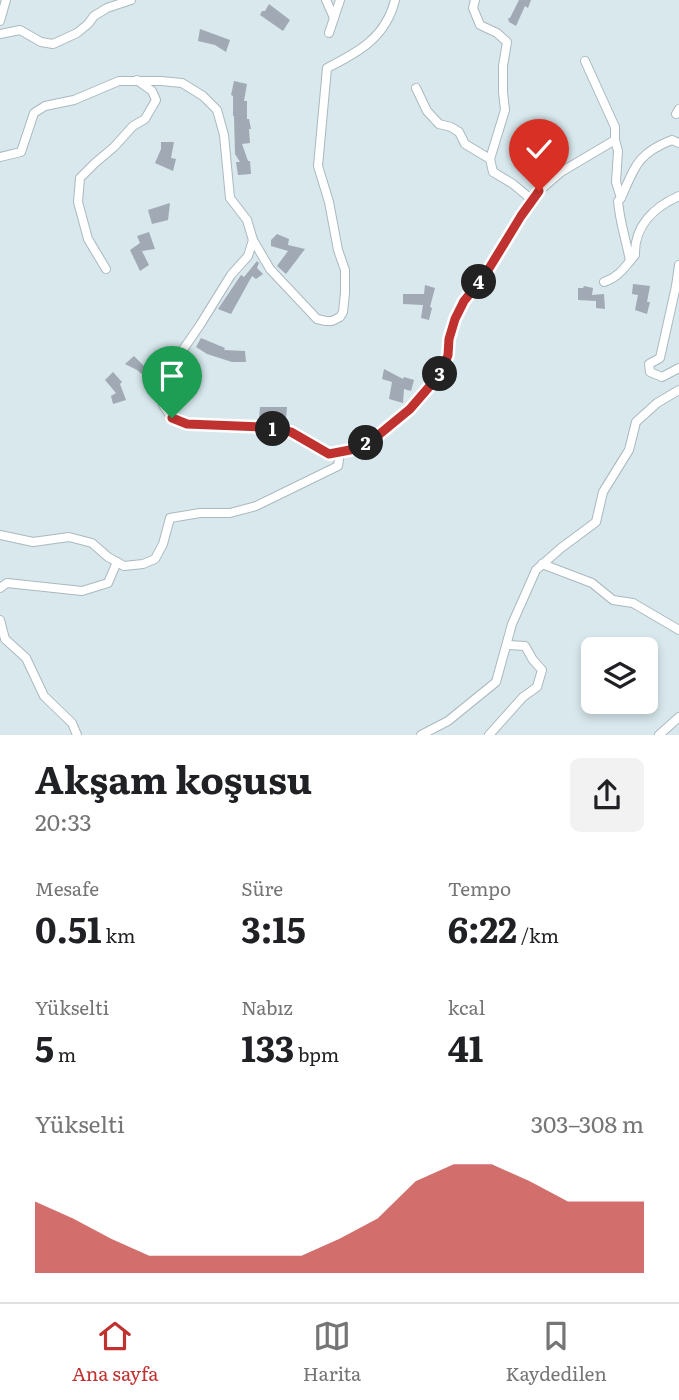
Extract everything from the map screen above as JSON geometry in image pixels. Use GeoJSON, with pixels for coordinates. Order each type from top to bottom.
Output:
{"type":"FeatureCollection","features":[{"type":"Feature","properties":{"kind":"street"},"geometry":{"type":"LineString","coordinates":[[0,21],[6,0]]}},
{"type":"Feature","properties":{"kind":"street"},"geometry":{"type":"LineString","coordinates":[[0,34],[20,30],[41,42],[53,44],[77,33],[94,16],[107,8],[131,0]]}},
{"type":"Feature","properties":{"kind":"street"},"geometry":{"type":"LineString","coordinates":[[326,0],[334,18]]}},
{"type":"Feature","properties":{"kind":"street"},"geometry":{"type":"LineString","coordinates":[[329,33],[340,0]]}},
{"type":"Feature","properties":{"kind":"street"},"geometry":{"type":"LineString","coordinates":[[0,157],[21,152],[34,114],[45,106],[74,100],[119,81],[182,83],[203,96],[217,110],[224,135],[230,198],[247,219],[253,240],[270,269],[317,318],[332,321],[343,312],[345,270],[318,166],[327,68],[358,52],[384,29],[395,0]]}},
{"type":"Feature","properties":{"kind":"street"},"geometry":{"type":"LineString","coordinates":[[475,0],[473,8],[480,25],[497,33],[507,42],[503,66],[505,110],[490,159],[493,172],[532,200]]}},
{"type":"Feature","properties":{"kind":"street"},"geometry":{"type":"LineString","coordinates":[[585,61],[615,127],[618,151],[616,182],[621,198]]}},
{"type":"Feature","properties":{"kind":"street"},"geometry":{"type":"LineString","coordinates":[[106,269],[88,239],[78,202],[80,178],[133,126],[145,119],[156,100],[152,92],[137,80]]}},
{"type":"Feature","properties":{"kind":"street"},"geometry":{"type":"LineString","coordinates":[[416,88],[427,111],[439,124],[459,132],[465,144],[490,159]]}},
{"type":"Feature","properties":{"kind":"street"},"geometry":{"type":"LineString","coordinates":[[253,240],[248,256],[230,275],[171,367],[162,388],[163,405],[172,418],[187,424],[263,427],[291,432],[329,454],[350,450],[370,442],[410,409],[442,372],[455,319],[464,301],[485,275],[539,191],[561,172],[615,140]]}},
{"type":"Feature","properties":{"kind":"street"},"geometry":{"type":"LineString","coordinates":[[630,261],[620,222],[618,201],[644,155],[654,147],[672,140],[679,143]]}},
{"type":"Feature","properties":{"kind":"street"},"geometry":{"type":"LineString","coordinates":[[604,282],[622,271],[635,255],[635,246],[644,220],[665,202],[679,196]]}},
{"type":"Feature","properties":{"kind":"street"},"geometry":{"type":"LineString","coordinates":[[679,265],[660,358],[649,364],[650,372],[662,377],[679,368]]}},
{"type":"Feature","properties":{"kind":"street"},"geometry":{"type":"LineString","coordinates":[[421,735],[448,720],[496,681],[512,624],[536,570],[596,522],[603,492],[629,450],[636,422],[657,403],[679,390]]}},
{"type":"Feature","properties":{"kind":"street"},"geometry":{"type":"LineString","coordinates":[[0,535],[33,542],[69,537],[92,543],[108,557],[124,565],[143,564],[155,559],[163,544],[170,518],[200,513],[230,513],[257,506],[338,466],[340,452]]}},
{"type":"Feature","properties":{"kind":"street"},"geometry":{"type":"LineString","coordinates":[[2,584],[82,591],[108,583],[117,562]]}},
{"type":"Feature","properties":{"kind":"street"},"geometry":{"type":"LineString","coordinates":[[542,564],[592,583],[613,600],[633,603],[679,630]]}},
{"type":"Feature","properties":{"kind":"street"},"geometry":{"type":"LineString","coordinates":[[0,620],[5,639],[26,658],[44,696],[72,723],[77,735]]}},
{"type":"Feature","properties":{"kind":"street"},"geometry":{"type":"LineString","coordinates":[[489,735],[523,697],[537,687],[542,670],[525,646],[507,645]]}},
{"type":"Feature","properties":{"kind":"street"},"geometry":{"type":"LineString","coordinates":[[659,735],[679,717]]}},
{"type":"Feature","properties":{"kind":"building"},"geometry":{"type":"Polygon","coordinates":[[[519,0],[531,0],[528,8],[525,6],[516,26],[509,22],[508,18],[519,0]]]}},
{"type":"Feature","properties":{"kind":"building"},"geometry":{"type":"Polygon","coordinates":[[[269,4],[290,20],[283,31],[260,15],[269,4]]]}},
{"type":"Feature","properties":{"kind":"building"},"geometry":{"type":"Polygon","coordinates":[[[200,29],[230,40],[226,52],[215,45],[198,41],[200,29]]]}},
{"type":"Feature","properties":{"kind":"building"},"geometry":{"type":"Polygon","coordinates":[[[234,81],[247,84],[244,101],[247,101],[247,119],[251,129],[250,143],[242,144],[250,161],[251,174],[238,175],[236,162],[240,162],[235,154],[231,95],[234,81]]]}},
{"type":"Feature","properties":{"kind":"building"},"geometry":{"type":"Polygon","coordinates":[[[161,142],[174,142],[171,158],[176,159],[173,171],[155,163],[161,142]]]}},
{"type":"Feature","properties":{"kind":"building"},"geometry":{"type":"Polygon","coordinates":[[[170,203],[168,220],[152,224],[148,210],[170,203]]]}},
{"type":"Feature","properties":{"kind":"building"},"geometry":{"type":"Polygon","coordinates":[[[149,232],[155,249],[142,251],[149,265],[140,271],[130,250],[140,243],[137,236],[149,232]]]}},
{"type":"Feature","properties":{"kind":"building"},"geometry":{"type":"Polygon","coordinates":[[[277,234],[289,239],[288,245],[305,249],[286,274],[277,266],[288,251],[271,246],[271,240],[277,234]]]}},
{"type":"Feature","properties":{"kind":"building"},"geometry":{"type":"Polygon","coordinates":[[[257,261],[257,268],[263,274],[256,279],[252,276],[231,314],[218,309],[241,275],[244,277],[257,261]]]}},
{"type":"Feature","properties":{"kind":"building"},"geometry":{"type":"Polygon","coordinates":[[[633,284],[650,286],[647,314],[635,310],[638,295],[632,294],[633,284]]]}},
{"type":"Feature","properties":{"kind":"building"},"geometry":{"type":"Polygon","coordinates":[[[425,285],[435,288],[429,320],[421,318],[423,305],[403,304],[403,294],[424,294],[425,285]]]}},
{"type":"Feature","properties":{"kind":"building"},"geometry":{"type":"Polygon","coordinates":[[[578,288],[593,288],[592,295],[604,294],[605,309],[596,308],[596,301],[578,300],[578,288]]]}},
{"type":"Feature","properties":{"kind":"building"},"geometry":{"type":"Polygon","coordinates":[[[201,338],[225,348],[224,350],[245,351],[246,362],[232,362],[207,354],[196,347],[201,338]]]}},
{"type":"Feature","properties":{"kind":"building"},"geometry":{"type":"Polygon","coordinates":[[[134,356],[148,370],[159,375],[152,383],[125,364],[134,356]]]}},
{"type":"Feature","properties":{"kind":"building"},"geometry":{"type":"Polygon","coordinates":[[[384,369],[403,379],[414,380],[411,391],[404,389],[403,403],[389,399],[392,382],[382,379],[384,369]]]}},
{"type":"Feature","properties":{"kind":"building"},"geometry":{"type":"Polygon","coordinates":[[[113,372],[122,382],[120,384],[126,400],[113,404],[111,396],[116,393],[105,380],[113,372]]]}},
{"type":"Feature","properties":{"kind":"building"},"geometry":{"type":"Polygon","coordinates":[[[260,407],[287,407],[286,420],[259,420],[260,407]]]}},
{"type":"Feature","properties":{"kind":"route"},"geometry":{"type":"LineString","coordinates":[[172,418],[187,424],[263,427],[291,432],[329,454],[370,442],[410,409],[442,372],[455,319],[464,301],[485,275],[539,191]]}}]}
